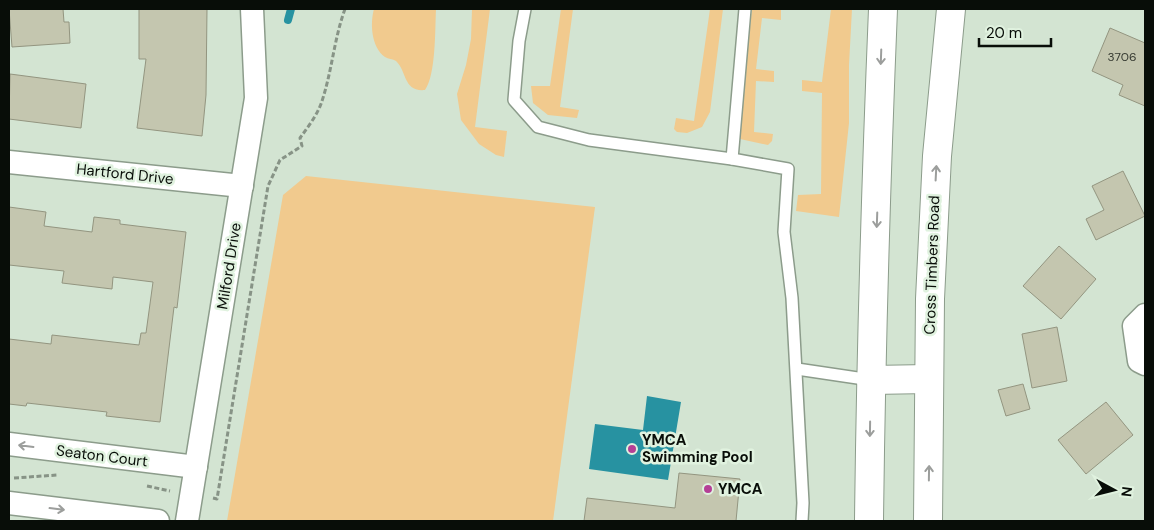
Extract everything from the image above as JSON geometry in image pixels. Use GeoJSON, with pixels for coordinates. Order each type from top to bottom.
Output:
{"type":"FeatureCollection","features":[{"type":"Feature","properties":{"kind":"main road"},"geometry":{"type":"LineString","coordinates":[[869,521],[871,380],[883,9]]}},
{"type":"Feature","properties":{"kind":"main road","name":"Cross Timbers Road"},"geometry":{"type":"LineString","coordinates":[[928,521],[930,299],[937,156],[951,9]]}},
{"type":"Feature","properties":{"kind":"main road"},"geometry":{"type":"LineString","coordinates":[[871,380],[930,379]]}},
{"type":"Feature","properties":{"kind":"street","name":"Milford Drive"},"geometry":{"type":"LineString","coordinates":[[187,521],[256,98],[252,9]]}},
{"type":"Feature","properties":{"kind":"street","name":"Hartford Drive"},"geometry":{"type":"LineString","coordinates":[[9,162],[242,186]]}},
{"type":"Feature","properties":{"kind":"street"},"geometry":{"type":"LineString","coordinates":[[1145,315],[1134,326],[1139,361],[1145,364]]}},
{"type":"Feature","properties":{"kind":"street","name":"Seaton Court"},"geometry":{"type":"LineString","coordinates":[[9,444],[196,467]]}},
{"type":"Feature","properties":{"kind":"street"},"geometry":{"type":"LineString","coordinates":[[9,503],[158,521]]}},
{"type":"Feature","properties":{"kind":"lane"},"geometry":{"type":"LineString","coordinates":[[525,9],[519,40],[514,100],[538,127],[589,140],[788,169],[784,232],[792,298],[797,369],[803,503],[802,521]]}},
{"type":"Feature","properties":{"kind":"lane"},"geometry":{"type":"LineString","coordinates":[[732,160],[745,9]]}},
{"type":"Feature","properties":{"kind":"lane"},"geometry":{"type":"LineString","coordinates":[[797,369],[871,380]]}},
{"type":"Feature","properties":{"kind":"shaded area"},"geometry":{"type":"Polygon","coordinates":[[[374,9],[436,9],[433,63],[429,83],[425,90],[413,88],[406,80],[400,65],[380,53],[374,41],[372,28],[374,9]]]}},
{"type":"Feature","properties":{"kind":"shaded area"},"geometry":{"type":"Polygon","coordinates":[[[472,9],[490,9],[475,127],[507,131],[504,157],[496,155],[479,144],[461,120],[457,94],[466,65],[471,39],[472,9]]]}},
{"type":"Feature","properties":{"kind":"shaded area"},"geometry":{"type":"Polygon","coordinates":[[[561,9],[573,9],[560,107],[579,110],[577,118],[548,115],[533,103],[531,86],[550,86],[561,9]]]}},
{"type":"Feature","properties":{"kind":"shaded area"},"geometry":{"type":"Polygon","coordinates":[[[710,9],[723,9],[710,112],[702,127],[687,133],[677,132],[674,129],[676,118],[694,121],[710,9]]]}},
{"type":"Feature","properties":{"kind":"shaded area"},"geometry":{"type":"Polygon","coordinates":[[[752,9],[781,9],[781,20],[762,18],[756,69],[774,71],[774,82],[756,81],[754,132],[773,134],[772,141],[768,145],[740,139],[738,134],[752,9]]]}},
{"type":"Feature","properties":{"kind":"shaded area"},"geometry":{"type":"Polygon","coordinates":[[[831,9],[852,9],[849,65],[849,123],[839,217],[796,211],[798,195],[821,194],[822,93],[802,91],[802,80],[822,82],[831,9]]]}},
{"type":"Feature","properties":{"kind":"shaded area"},"geometry":{"type":"Polygon","coordinates":[[[306,176],[595,207],[553,521],[227,521],[283,195],[306,176]]]}},
{"type":"Feature","properties":{"kind":"water","name":"YMCA Swimming Pool"},"geometry":{"type":"Polygon","coordinates":[[[647,396],[681,402],[668,480],[589,469],[595,424],[643,430],[647,396]]]}},
{"type":"Feature","properties":{"kind":"building"},"geometry":{"type":"Polygon","coordinates":[[[9,9],[63,9],[64,22],[69,22],[70,43],[12,47],[9,9]]]}},
{"type":"Feature","properties":{"kind":"building"},"geometry":{"type":"Polygon","coordinates":[[[139,9],[207,9],[206,95],[202,136],[137,128],[146,59],[139,59],[139,9]]]}},
{"type":"Feature","properties":{"kind":"building"},"geometry":{"type":"Polygon","coordinates":[[[1110,28],[1145,43],[1145,106],[1119,95],[1123,85],[1092,71],[1110,28]]]}},
{"type":"Feature","properties":{"kind":"building"},"geometry":{"type":"Polygon","coordinates":[[[10,74],[86,84],[81,128],[9,119],[10,74]]]}},
{"type":"Feature","properties":{"kind":"building"},"geometry":{"type":"Polygon","coordinates":[[[1123,171],[1145,216],[1096,240],[1086,219],[1104,210],[1092,186],[1123,171]]]}},
{"type":"Feature","properties":{"kind":"building"},"geometry":{"type":"Polygon","coordinates":[[[9,207],[46,212],[44,226],[92,232],[94,217],[120,220],[120,224],[186,232],[177,308],[174,307],[160,422],[106,416],[107,412],[27,403],[26,406],[9,404],[9,339],[51,344],[52,335],[139,345],[141,333],[146,333],[153,282],[113,277],[112,289],[62,283],[64,271],[9,265],[9,207]]]}},
{"type":"Feature","properties":{"kind":"building"},"geometry":{"type":"Polygon","coordinates":[[[1059,246],[1096,279],[1061,319],[1023,286],[1059,246]]]}},
{"type":"Feature","properties":{"kind":"building"},"geometry":{"type":"Polygon","coordinates":[[[1057,327],[1067,381],[1032,388],[1022,334],[1057,327]]]}},
{"type":"Feature","properties":{"kind":"building"},"geometry":{"type":"Polygon","coordinates":[[[1023,384],[1030,409],[1006,416],[998,390],[1023,384]]]}},
{"type":"Feature","properties":{"kind":"building"},"geometry":{"type":"Polygon","coordinates":[[[1106,402],[1133,435],[1086,474],[1058,440],[1106,402]]]}},
{"type":"Feature","properties":{"kind":"building","name":"YMCA"},"geometry":{"type":"Polygon","coordinates":[[[679,473],[740,479],[736,521],[584,521],[587,498],[675,508],[679,473]]]}},
{"type":"Feature","properties":{"kind":"waterway"},"geometry":{"type":"LineString","coordinates":[[288,20],[291,9]]}},
{"type":"Feature","properties":{"kind":"place","name":"YMCA Swimming Pool"},"geometry":{"type":"Point","coordinates":[632,449]}},
{"type":"Feature","properties":{"kind":"place","name":"YMCA"},"geometry":{"type":"Point","coordinates":[708,489]}}]}
